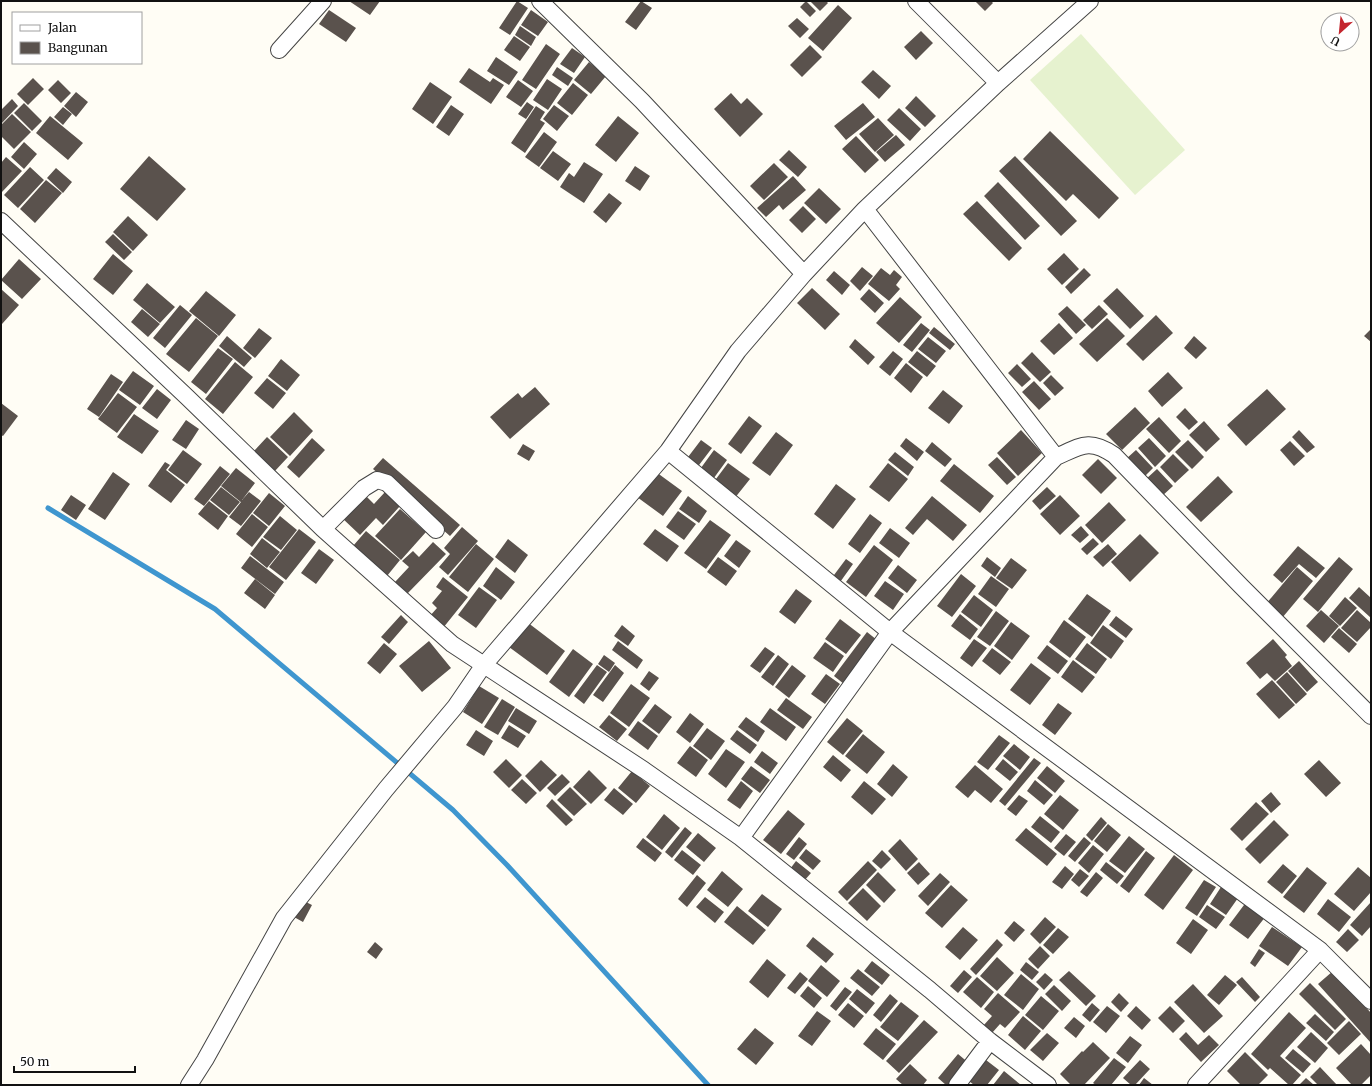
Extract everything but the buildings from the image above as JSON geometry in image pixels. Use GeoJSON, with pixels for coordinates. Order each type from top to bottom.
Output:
{"type":"FeatureCollection","features":[{"type":"Feature","properties":{"kind":"street"},"geometry":{"type":"LineString","coordinates":[[279,50],[323,1]]}},
{"type":"Feature","properties":{"kind":"street"},"geometry":{"type":"LineString","coordinates":[[540,1],[642,101],[804,274]]}},
{"type":"Feature","properties":{"kind":"street"},"geometry":{"type":"LineString","coordinates":[[916,1],[998,83]]}},
{"type":"Feature","properties":{"kind":"street"},"geometry":{"type":"LineString","coordinates":[[189,1085],[205,1060],[284,918],[386,789],[455,707],[483,666],[668,451],[738,351],[804,274],[865,208],[998,83],[1090,1]]}},
{"type":"Feature","properties":{"kind":"street"},"geometry":{"type":"LineString","coordinates":[[865,208],[1056,457]]}},
{"type":"Feature","properties":{"kind":"street"},"geometry":{"type":"LineString","coordinates":[[2,226],[181,392],[323,529],[452,644],[483,666],[644,770],[741,838],[924,985],[990,1041],[1048,1085]]}},
{"type":"Feature","properties":{"kind":"street"},"geometry":{"type":"LineString","coordinates":[[741,838],[890,632],[1056,457],[1083,445],[1103,447],[1114,455],[1241,586],[1371,716]]}},
{"type":"Feature","properties":{"kind":"street"},"geometry":{"type":"LineString","coordinates":[[668,451],[890,632],[1320,950],[1371,1001]]}},
{"type":"Feature","properties":{"kind":"street"},"geometry":{"type":"LineString","coordinates":[[323,529],[364,488],[377,480],[387,483],[436,530]]}},
{"type":"Feature","properties":{"kind":"street"},"geometry":{"type":"LineString","coordinates":[[1196,1085],[1320,950]]}},
{"type":"Feature","properties":{"kind":"street"},"geometry":{"type":"LineString","coordinates":[[957,1085],[990,1041]]}},
{"type":"Feature","properties":{"kind":"green space"},"geometry":{"type":"Polygon","coordinates":[[[1081,34],[1185,150],[1135,195],[1030,80],[1081,34]]]}},
{"type":"Feature","properties":{"kind":"waterway"},"geometry":{"type":"LineString","coordinates":[[48,508],[215,609],[453,810],[507,865],[708,1085]]}}]}
